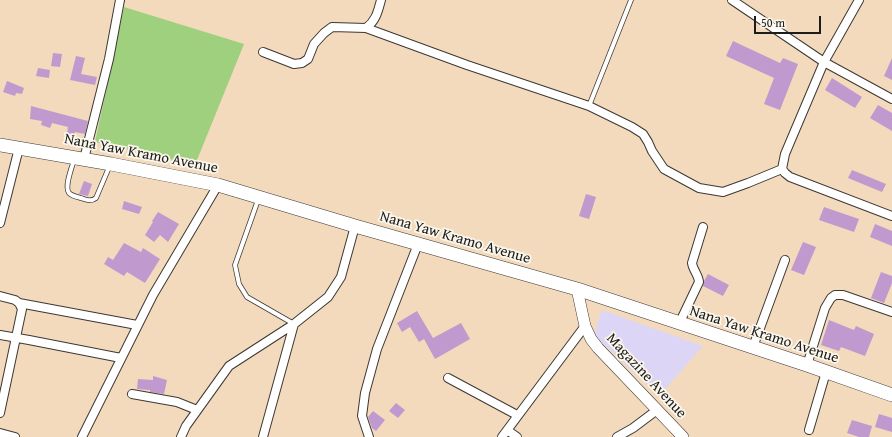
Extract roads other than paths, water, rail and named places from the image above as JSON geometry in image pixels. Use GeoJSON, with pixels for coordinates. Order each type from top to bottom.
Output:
{"type":"FeatureCollection","features":[{"type":"Feature","properties":{"kind":"main road","name":"Nana Yaw Kramo Avenue"},"geometry":{"type":"LineString","coordinates":[[0,145],[79,158],[218,185],[576,289],[807,365],[892,395]]}},
{"type":"Feature","properties":{"kind":"street"},"geometry":{"type":"LineString","coordinates":[[79,158],[109,59],[120,0]]}},
{"type":"Feature","properties":{"kind":"street"},"geometry":{"type":"LineString","coordinates":[[366,28],[372,24],[381,0]]}},
{"type":"Feature","properties":{"kind":"street"},"geometry":{"type":"LineString","coordinates":[[732,0],[824,62],[892,99]]}},
{"type":"Feature","properties":{"kind":"street"},"geometry":{"type":"LineString","coordinates":[[859,0],[824,62],[785,154],[782,168],[785,173],[790,176],[892,216]]}},
{"type":"Feature","properties":{"kind":"street"},"geometry":{"type":"LineString","coordinates":[[263,52],[294,64],[302,63],[308,59],[314,44],[332,27],[366,28],[467,65],[589,106],[643,134],[664,169],[699,188],[723,192],[782,168]]}},
{"type":"Feature","properties":{"kind":"street"},"geometry":{"type":"LineString","coordinates":[[0,223],[19,148]]}},
{"type":"Feature","properties":{"kind":"street"},"geometry":{"type":"LineString","coordinates":[[82,437],[153,294],[218,185]]}},
{"type":"Feature","properties":{"kind":"street"},"geometry":{"type":"LineString","coordinates":[[181,437],[186,426],[229,366],[294,324],[328,297],[341,277],[355,226]]}},
{"type":"Feature","properties":{"kind":"street"},"geometry":{"type":"LineString","coordinates":[[679,324],[699,282],[699,279],[692,267],[692,263],[703,227]]}},
{"type":"Feature","properties":{"kind":"street"},"geometry":{"type":"LineString","coordinates":[[369,437],[362,416],[365,393],[377,349],[418,244]]}},
{"type":"Feature","properties":{"kind":"street"},"geometry":{"type":"LineString","coordinates":[[753,348],[785,260]]}},
{"type":"Feature","properties":{"kind":"street","name":"Magazine Avenue"},"geometry":{"type":"LineString","coordinates":[[576,289],[584,326],[591,339],[683,437]]}},
{"type":"Feature","properties":{"kind":"street"},"geometry":{"type":"LineString","coordinates":[[807,365],[825,308],[831,298],[835,295],[843,295],[892,312]]}},
{"type":"Feature","properties":{"kind":"street"},"geometry":{"type":"LineString","coordinates":[[0,296],[15,300],[19,303],[138,325]]}},
{"type":"Feature","properties":{"kind":"street"},"geometry":{"type":"LineString","coordinates":[[0,413],[22,309],[19,303]]}},
{"type":"Feature","properties":{"kind":"street"},"geometry":{"type":"LineString","coordinates":[[263,437],[294,324]]}},
{"type":"Feature","properties":{"kind":"street"},"geometry":{"type":"LineString","coordinates":[[502,437],[584,326]]}},
{"type":"Feature","properties":{"kind":"street"},"geometry":{"type":"LineString","coordinates":[[0,335],[121,358]]}},
{"type":"Feature","properties":{"kind":"street"},"geometry":{"type":"LineString","coordinates":[[809,430],[826,372]]}},
{"type":"Feature","properties":{"kind":"street"},"geometry":{"type":"LineString","coordinates":[[448,378],[518,415]]}},
{"type":"Feature","properties":{"kind":"street"},"geometry":{"type":"LineString","coordinates":[[132,394],[177,402],[197,410]]}},
{"type":"Feature","properties":{"kind":"street"},"geometry":{"type":"LineString","coordinates":[[617,437],[657,410]]}},
{"type":"Feature","properties":{"kind":"street"},"geometry":{"type":"LineString","coordinates":[[507,430],[517,437]]}},
{"type":"Feature","properties":{"kind":"street"},"geometry":{"type":"LineString","coordinates":[[0,433],[15,437]]}},
{"type":"Feature","properties":{"kind":"lane"},"geometry":{"type":"LineString","coordinates":[[589,106],[631,0]]}},
{"type":"Feature","properties":{"kind":"lane"},"geometry":{"type":"LineString","coordinates":[[79,158],[67,187],[68,192],[72,195],[90,201],[96,198],[111,164]]}},
{"type":"Feature","properties":{"kind":"lane"},"geometry":{"type":"LineString","coordinates":[[259,198],[235,266],[239,284],[247,297],[294,324]]}}]}
